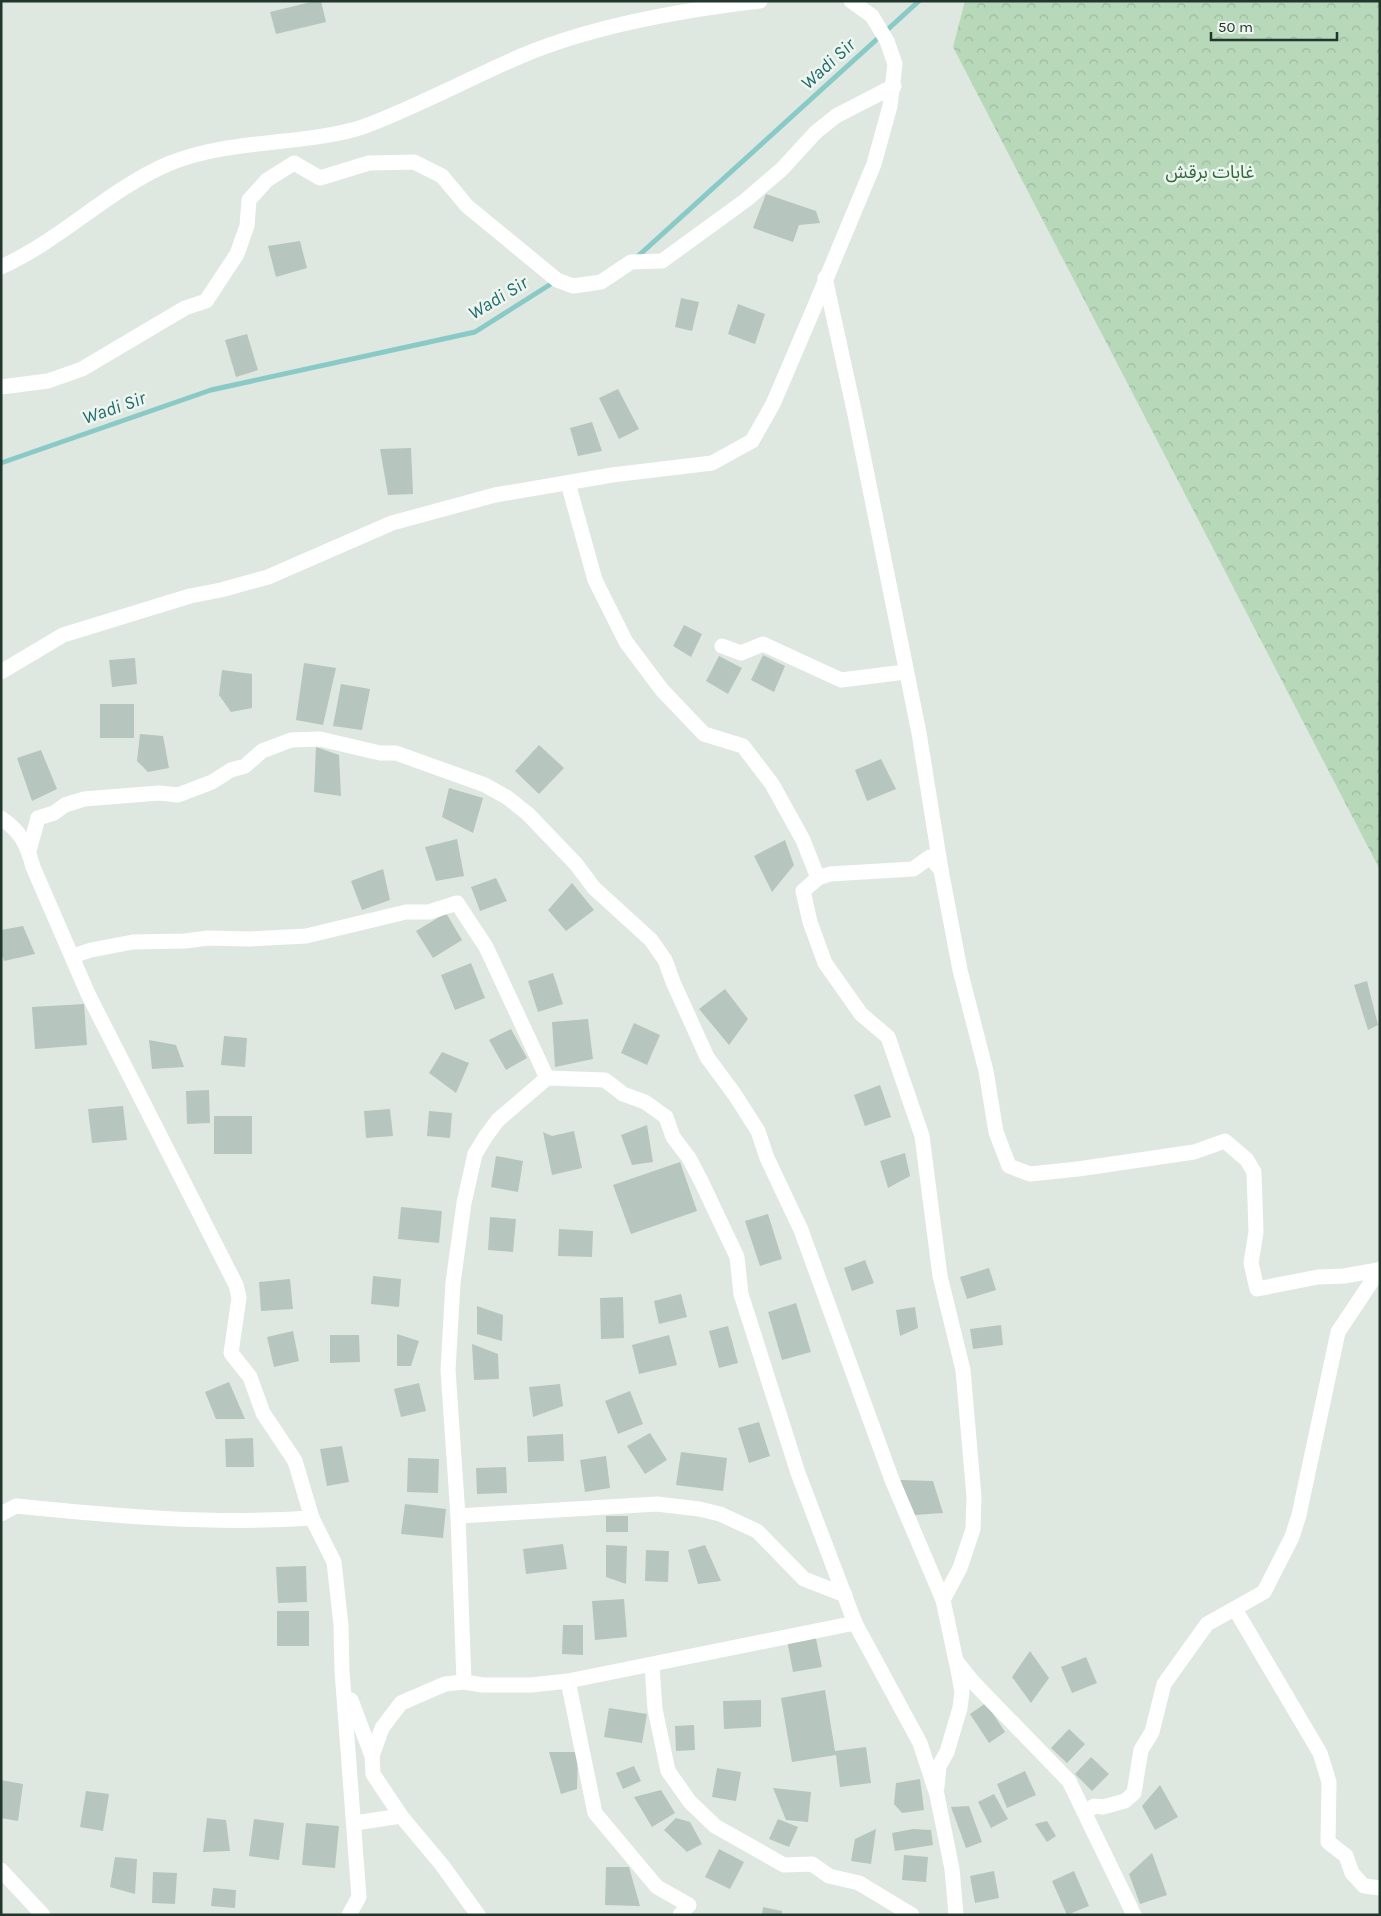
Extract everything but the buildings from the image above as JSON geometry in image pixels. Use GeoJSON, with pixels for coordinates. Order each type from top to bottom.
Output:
{"type":"FeatureCollection","features":[{"type":"Feature","properties":{"kind":"street"},"geometry":{"type":"LineString","coordinates":[[1,267],[42,246],[125,188],[166,165],[187,157],[222,147],[298,140],[358,129],[522,56],[578,35],[722,6],[760,1]]}},
{"type":"Feature","properties":{"kind":"street"},"geometry":{"type":"LineString","coordinates":[[1,672],[63,636],[190,596],[221,590],[268,577],[392,523],[495,495],[712,463],[752,441],[773,404],[874,164],[894,86],[895,64],[887,41],[872,16],[851,1]]}},
{"type":"Feature","properties":{"kind":"street"},"geometry":{"type":"LineString","coordinates":[[1,387],[48,381],[82,368],[184,308],[206,301],[237,254],[248,226],[249,200],[267,180],[294,163],[320,178],[369,163],[414,162],[442,176],[467,206],[508,241],[557,280],[573,286],[601,282],[631,262],[662,261],[746,200],[782,168],[816,132],[836,116],[894,86]]}},
{"type":"Feature","properties":{"kind":"street"},"geometry":{"type":"LineString","coordinates":[[825,278],[858,430],[928,782],[941,870],[960,970],[986,1071],[996,1132],[1009,1166],[1030,1174],[1078,1169],[1194,1152],[1225,1141],[1247,1160],[1254,1172],[1256,1232],[1251,1263],[1257,1289],[1318,1277],[1344,1276],[1379,1270]]}},
{"type":"Feature","properties":{"kind":"street"},"geometry":{"type":"LineString","coordinates":[[568,483],[595,580],[626,642],[662,690],[704,734],[743,746],[772,784],[804,840],[818,878]]}},
{"type":"Feature","properties":{"kind":"street"},"geometry":{"type":"LineString","coordinates":[[722,646],[742,653],[763,644],[841,680],[905,672]]}},
{"type":"Feature","properties":{"kind":"street"},"geometry":{"type":"LineString","coordinates":[[28,851],[38,818],[54,813],[65,805],[84,799],[159,793],[178,795],[212,782],[230,770],[245,766],[262,751],[291,740],[320,739],[380,753],[396,753],[485,784],[515,803],[576,864],[594,888],[651,940],[665,960],[672,982],[707,1056],[735,1094],[758,1131],[767,1158],[801,1230],[892,1480],[943,1600],[962,1692],[947,1752],[940,1766],[937,1795]]}},
{"type":"Feature","properties":{"kind":"street"},"geometry":{"type":"LineString","coordinates":[[1,818],[17,830],[28,851],[33,867],[88,994],[236,1285],[239,1298],[230,1353],[250,1377],[264,1413],[295,1461],[312,1518],[334,1562],[342,1625],[342,1671],[355,1823],[359,1897],[349,1915]]}},
{"type":"Feature","properties":{"kind":"street"},"geometry":{"type":"LineString","coordinates":[[941,870],[930,856],[913,869],[830,874],[818,878],[803,891],[810,922],[825,963],[861,1014],[888,1037],[900,1068],[903,1084],[916,1114],[927,1167],[934,1240],[944,1298],[963,1370],[974,1524],[960,1568],[943,1600]]}},
{"type":"Feature","properties":{"kind":"street"},"geometry":{"type":"LineString","coordinates":[[73,956],[91,950],[133,942],[185,942],[208,938],[249,939],[306,936],[406,912],[429,912],[457,903],[486,947],[547,1078]]}},
{"type":"Feature","properties":{"kind":"street"},"geometry":{"type":"LineString","coordinates":[[464,1682],[458,1516],[448,1361],[453,1283],[464,1203],[475,1154],[498,1120],[547,1078],[605,1080],[623,1094],[645,1102],[666,1117],[673,1137],[689,1158],[737,1257],[741,1294],[798,1473],[856,1623],[920,1743],[937,1795],[952,1869],[956,1915]]}},
{"type":"Feature","properties":{"kind":"street"},"geometry":{"type":"LineString","coordinates":[[1085,1813],[1094,1806],[1103,1807],[1126,1801],[1134,1793],[1141,1750],[1152,1732],[1164,1684],[1207,1624],[1264,1592],[1292,1537],[1299,1515],[1338,1332],[1379,1270]]}},
{"type":"Feature","properties":{"kind":"street"},"geometry":{"type":"LineString","coordinates":[[458,1516],[657,1504],[700,1509],[720,1514],[757,1531],[804,1579],[845,1595]]}},
{"type":"Feature","properties":{"kind":"street"},"geometry":{"type":"LineString","coordinates":[[1,1514],[16,1506],[135,1518],[263,1521],[312,1518]]}},
{"type":"Feature","properties":{"kind":"street"},"geometry":{"type":"LineString","coordinates":[[1235,1609],[1320,1753],[1329,1782],[1328,1842],[1346,1856],[1352,1873],[1364,1886],[1380,1888]]}},
{"type":"Feature","properties":{"kind":"street"},"geometry":{"type":"LineString","coordinates":[[372,1756],[382,1728],[401,1703],[446,1684],[464,1682],[483,1685],[531,1685],[568,1681],[652,1666],[856,1623]]}},
{"type":"Feature","properties":{"kind":"street"},"geometry":{"type":"LineString","coordinates":[[956,1661],[973,1682],[1070,1780],[1134,1915]]}},
{"type":"Feature","properties":{"kind":"street"},"geometry":{"type":"LineString","coordinates":[[652,1666],[655,1709],[668,1771],[690,1802],[715,1826],[784,1865],[812,1864],[829,1876],[859,1883],[912,1915]]}},
{"type":"Feature","properties":{"kind":"street"},"geometry":{"type":"LineString","coordinates":[[342,1671],[358,1722],[372,1756],[373,1774],[401,1816],[442,1865],[478,1915]]}},
{"type":"Feature","properties":{"kind":"street"},"geometry":{"type":"LineString","coordinates":[[568,1681],[596,1814],[656,1887],[689,1905],[680,1915]]}},
{"type":"Feature","properties":{"kind":"street"},"geometry":{"type":"LineString","coordinates":[[355,1823],[401,1816]]}},
{"type":"Feature","properties":{"kind":"street"},"geometry":{"type":"LineString","coordinates":[[1,1870],[43,1915]]}},
{"type":"Feature","properties":{"kind":"green space","name":"غابات برقش"},"geometry":{"type":"Polygon","coordinates":[[[965,1],[1380,1],[1380,870],[953,47],[965,1]]]}},
{"type":"Feature","properties":{"kind":"waterway","name":"Wadi Sir"},"geometry":{"type":"LineString","coordinates":[[636,258],[919,1]]}},
{"type":"Feature","properties":{"kind":"waterway","name":"Wadi Sir"},"geometry":{"type":"LineString","coordinates":[[1,463],[211,390],[475,332],[554,282]]}}]}
